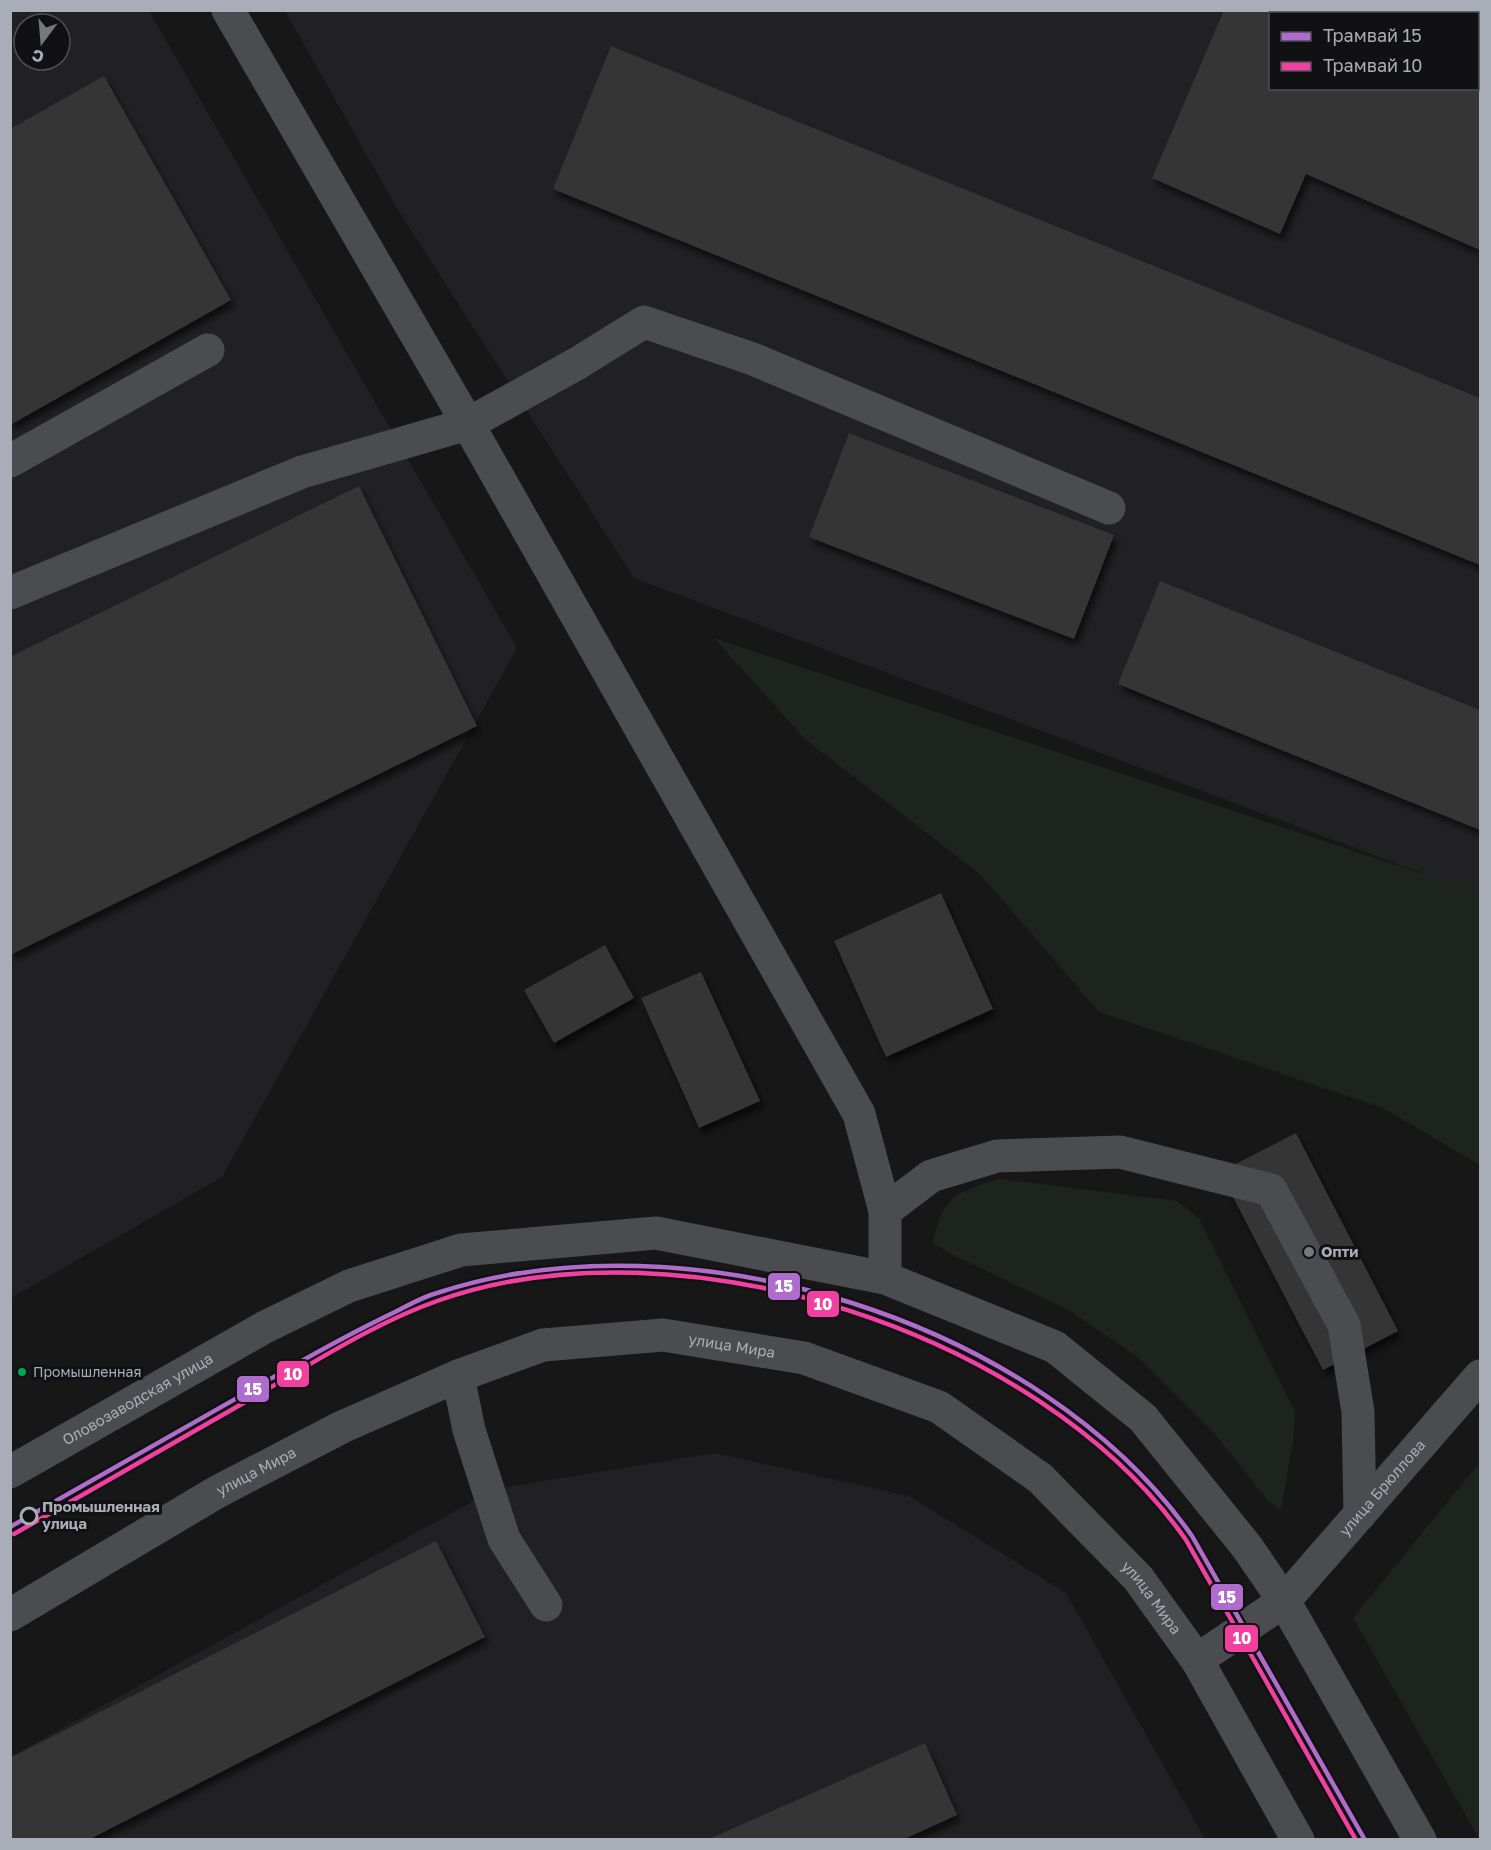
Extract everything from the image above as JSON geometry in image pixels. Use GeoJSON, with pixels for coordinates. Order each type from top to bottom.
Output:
{"type":"FeatureCollection","features":[{"type":"Feature","properties":{"kind":"street"},"geometry":{"type":"LineString","coordinates":[[228,10],[468,424],[859,1114],[885,1210],[885,1278],[1055,1347],[1143,1418],[1247,1547],[1284,1601],[1420,1839]]}},
{"type":"Feature","properties":{"kind":"street"},"geometry":{"type":"LineString","coordinates":[[10,593],[302,472],[468,424],[578,363],[644,322],[753,359],[1109,508]]}},
{"type":"Feature","properties":{"kind":"street"},"geometry":{"type":"LineString","coordinates":[[10,461],[208,350]]}},
{"type":"Feature","properties":{"kind":"street"},"geometry":{"type":"LineString","coordinates":[[885,1210],[931,1176],[997,1156],[1120,1152],[1271,1190],[1344,1325],[1358,1412],[1360,1514]]}},
{"type":"Feature","properties":{"kind":"street","name":"Оловозаводская улица"},"geometry":{"type":"LineString","coordinates":[[10,1472],[265,1327],[349,1286],[460,1250],[656,1233],[885,1278]]}},
{"type":"Feature","properties":{"kind":"street","name":"улица Мира"},"geometry":{"type":"LineString","coordinates":[[10,1615],[217,1492],[342,1427],[458,1376],[543,1345],[663,1335],[804,1358],[939,1407],[1040,1478],[1138,1578],[1197,1660],[1298,1839]]}},
{"type":"Feature","properties":{"kind":"street"},"geometry":{"type":"LineString","coordinates":[[458,1376],[469,1430],[504,1539],[546,1605]]}},
{"type":"Feature","properties":{"kind":"street","name":"улица Брюллова"},"geometry":{"type":"LineString","coordinates":[[1197,1660],[1284,1601],[1480,1376]]}},
{"type":"Feature","properties":{"kind":"shaded area"},"geometry":{"type":"Polygon","coordinates":[[[11,11],[149,11],[517,648],[222,1177],[11,1298],[11,11]]]}},
{"type":"Feature","properties":{"kind":"shaded area"},"geometry":{"type":"Polygon","coordinates":[[[285,11],[1480,11],[1480,895],[634,578],[395,205],[285,11]]]}},
{"type":"Feature","properties":{"kind":"shaded area"},"geometry":{"type":"Polygon","coordinates":[[[714,638],[1480,893],[1480,1165],[1383,1108],[1099,1012],[980,874],[806,740],[714,638]]]}},
{"type":"Feature","properties":{"kind":"shaded area"},"geometry":{"type":"Polygon","coordinates":[[[999,1179],[1177,1201],[1199,1218],[1295,1412],[1293,1442],[1281,1510],[1269,1502],[1214,1433],[1138,1357],[1070,1311],[949,1253],[933,1243],[941,1215],[954,1198],[972,1188],[999,1179]]]}},
{"type":"Feature","properties":{"kind":"shaded area"},"geometry":{"type":"Polygon","coordinates":[[[714,1453],[909,1496],[1066,1593],[1205,1839],[11,1839],[10,1757],[495,1489],[714,1453]]]}},
{"type":"Feature","properties":{"kind":"shaded area"},"geometry":{"type":"Polygon","coordinates":[[[1480,1462],[1480,1840],[1353,1618],[1480,1462]]]}},
{"type":"Feature","properties":{"kind":"building"},"geometry":{"type":"Polygon","coordinates":[[[1224,10],[1480,10],[1480,250],[1306,174],[1280,234],[1152,178],[1224,10]]]}},
{"type":"Feature","properties":{"kind":"building"},"geometry":{"type":"Polygon","coordinates":[[[611,46],[1480,398],[1480,565],[553,189],[611,46]]]}},
{"type":"Feature","properties":{"kind":"building"},"geometry":{"type":"Polygon","coordinates":[[[104,76],[231,300],[10,425],[10,129],[104,76]]]}},
{"type":"Feature","properties":{"kind":"building"},"geometry":{"type":"Polygon","coordinates":[[[849,433],[1114,535],[1074,639],[809,537],[849,433]]]}},
{"type":"Feature","properties":{"kind":"building"},"geometry":{"type":"Polygon","coordinates":[[[359,486],[477,726],[10,955],[10,657],[359,486]]]}},
{"type":"Feature","properties":{"kind":"building"},"geometry":{"type":"Polygon","coordinates":[[[1160,581],[1480,710],[1480,830],[1118,684],[1160,581]]]}},
{"type":"Feature","properties":{"kind":"building"},"geometry":{"type":"Polygon","coordinates":[[[941,893],[993,1009],[886,1057],[834,941],[941,893]]]}},
{"type":"Feature","properties":{"kind":"building"},"geometry":{"type":"Polygon","coordinates":[[[605,945],[634,998],[554,1043],[524,990],[605,945]]]}},
{"type":"Feature","properties":{"kind":"building"},"geometry":{"type":"Polygon","coordinates":[[[701,972],[760,1101],[699,1128],[641,998],[701,972]]]}},
{"type":"Feature","properties":{"kind":"building","name":"Опти"},"geometry":{"type":"Polygon","coordinates":[[[1296,1133],[1398,1331],[1323,1370],[1220,1172],[1296,1133]]]}},
{"type":"Feature","properties":{"kind":"building"},"geometry":{"type":"Polygon","coordinates":[[[436,1541],[485,1637],[88,1840],[10,1840],[10,1758],[436,1541]]]}},
{"type":"Feature","properties":{"kind":"building"},"geometry":{"type":"Polygon","coordinates":[[[925,1743],[957,1815],[902,1840],[707,1840],[925,1743]]]}},
{"type":"Feature","properties":{"kind":"tram line","name":"15"},"geometry":{"type":"LineString","coordinates":[[10,1527],[327,1347],[431,1295],[535,1271],[639,1266],[745,1277],[851,1303],[952,1343],[1045,1395],[1126,1460],[1192,1536],[1365,1840]]}},
{"type":"Feature","properties":{"kind":"tram line","name":"10"},"geometry":{"type":"LineString","coordinates":[[14,1534],[347,1343],[392,1320],[437,1301],[532,1278],[635,1273],[741,1284],[847,1310],[948,1350],[1041,1402],[1122,1466],[1186,1540],[1356,1840]]}},
{"type":"Feature","properties":{"kind":"place","name":"Опти"},"geometry":{"type":"Point","coordinates":[1309,1252]}},
{"type":"Feature","properties":{"kind":"place","name":"Промышленная"},"geometry":{"type":"Point","coordinates":[22,1372]}},
{"type":"Feature","properties":{"kind":"place","name":"Промышленная улица"},"geometry":{"type":"Point","coordinates":[29,1516]}}]}
